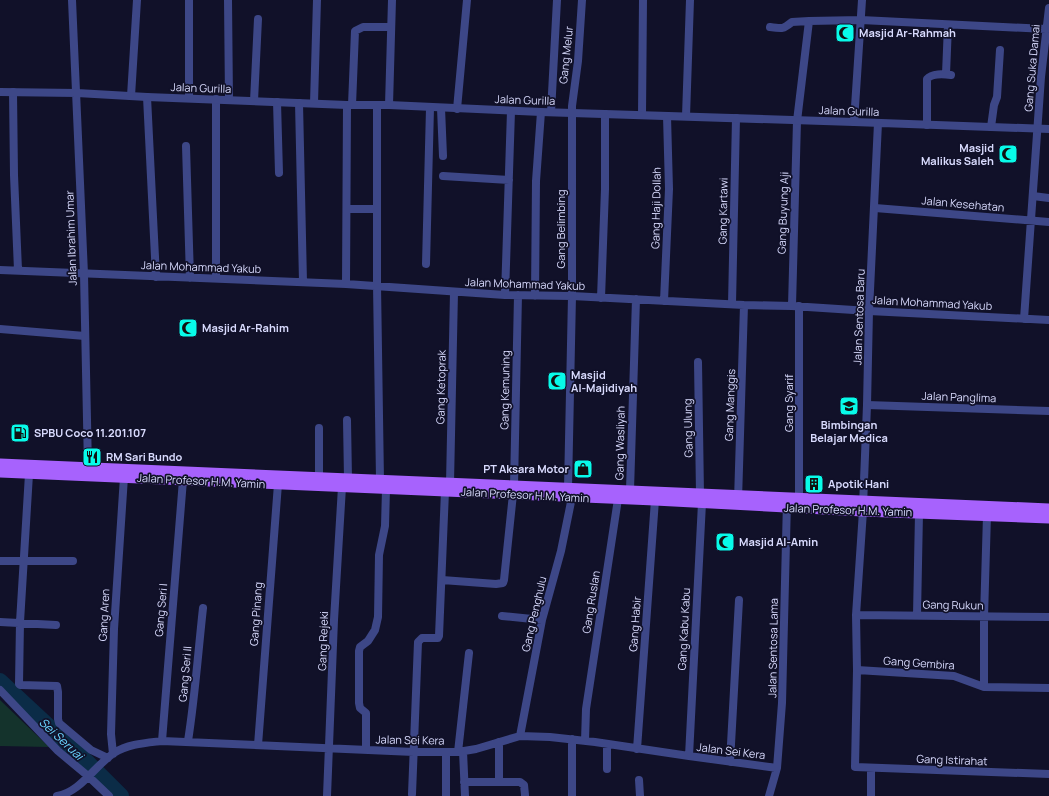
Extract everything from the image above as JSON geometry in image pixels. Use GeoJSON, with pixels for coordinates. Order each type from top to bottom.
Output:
{"type":"FeatureCollection","features":[{"type":"Feature","properties":{"kind":"main road","name":"Jalan Profesor H.M. Yamin"},"geometry":{"type":"LineString","coordinates":[[0,464],[88,472],[209,478],[278,484],[345,483],[447,487],[570,493],[655,500],[701,498]]}},
{"type":"Feature","properties":{"kind":"main road","name":"Jalan Profesor H.M. Yamin"},"geometry":{"type":"LineString","coordinates":[[0,472],[29,474],[88,472],[124,477],[183,480],[209,478],[319,478],[345,483]]}},
{"type":"Feature","properties":{"kind":"main road","name":"Jalan Profesor H.M. Yamin"},"geometry":{"type":"LineString","coordinates":[[570,493],[630,490],[701,498],[982,512],[1049,518]]}},
{"type":"Feature","properties":{"kind":"main road","name":"Jalan Profesor H.M. Yamin"},"geometry":{"type":"LineString","coordinates":[[863,506],[919,513],[1049,509]]}},
{"type":"Feature","properties":{"kind":"street","name":"Jalan Ibrahim Umar"},"geometry":{"type":"LineString","coordinates":[[72,0],[84,274],[88,472]]}},
{"type":"Feature","properties":{"kind":"street"},"geometry":{"type":"LineString","coordinates":[[131,96],[137,0]]}},
{"type":"Feature","properties":{"kind":"street"},"geometry":{"type":"LineString","coordinates":[[189,0],[189,98]]}},
{"type":"Feature","properties":{"kind":"street"},"geometry":{"type":"LineString","coordinates":[[228,0],[229,100]]}},
{"type":"Feature","properties":{"kind":"street"},"geometry":{"type":"LineString","coordinates":[[314,103],[317,0]]}},
{"type":"Feature","properties":{"kind":"street"},"geometry":{"type":"LineString","coordinates":[[389,105],[392,0]]}},
{"type":"Feature","properties":{"kind":"street"},"geometry":{"type":"LineString","coordinates":[[457,109],[467,0]]}},
{"type":"Feature","properties":{"kind":"street"},"geometry":{"type":"LineString","coordinates":[[551,112],[557,0]]}},
{"type":"Feature","properties":{"kind":"street","name":"Gang Melur"},"geometry":{"type":"LineString","coordinates":[[572,113],[572,99],[578,61],[582,0]]}},
{"type":"Feature","properties":{"kind":"street"},"geometry":{"type":"LineString","coordinates":[[642,115],[643,0]]}},
{"type":"Feature","properties":{"kind":"street"},"geometry":{"type":"LineString","coordinates":[[686,116],[690,0]]}},
{"type":"Feature","properties":{"kind":"street"},"geometry":{"type":"LineString","coordinates":[[854,122],[862,0]]}},
{"type":"Feature","properties":{"kind":"street","name":"Gang Suka Damai"},"geometry":{"type":"LineString","coordinates":[[1024,319],[1041,77],[1049,8]]}},
{"type":"Feature","properties":{"kind":"street"},"geometry":{"type":"LineString","coordinates":[[254,101],[258,19]]}},
{"type":"Feature","properties":{"kind":"street"},"geometry":{"type":"LineString","coordinates":[[770,27],[783,28],[792,22],[861,20],[1046,29]]}},
{"type":"Feature","properties":{"kind":"street","name":"Gang Buyung Aji"},"geometry":{"type":"LineString","coordinates":[[796,306],[797,121],[809,21]]}},
{"type":"Feature","properties":{"kind":"street"},"geometry":{"type":"LineString","coordinates":[[927,125],[927,79],[931,76],[948,74],[948,25]]}},
{"type":"Feature","properties":{"kind":"street"},"geometry":{"type":"LineString","coordinates":[[346,284],[350,105],[355,31],[363,27],[391,27]]}},
{"type":"Feature","properties":{"kind":"street"},"geometry":{"type":"LineString","coordinates":[[991,127],[996,96],[1000,50]]}},
{"type":"Feature","properties":{"kind":"street","name":"Jalan Gurilla"},"geometry":{"type":"LineString","coordinates":[[0,92],[77,93],[511,111],[1049,129]]}},
{"type":"Feature","properties":{"kind":"street"},"geometry":{"type":"LineString","coordinates":[[13,92],[14,175],[18,270]]}},
{"type":"Feature","properties":{"kind":"street"},"geometry":{"type":"LineString","coordinates":[[147,97],[156,277]]}},
{"type":"Feature","properties":{"kind":"street"},"geometry":{"type":"LineString","coordinates":[[216,99],[216,278]]}},
{"type":"Feature","properties":{"kind":"street"},"geometry":{"type":"LineString","coordinates":[[277,102],[279,173]]}},
{"type":"Feature","properties":{"kind":"street"},"geometry":{"type":"LineString","coordinates":[[299,103],[303,282]]}},
{"type":"Feature","properties":{"kind":"street"},"geometry":{"type":"LineString","coordinates":[[366,750],[366,713],[360,708],[359,703],[359,651],[360,647],[368,641],[375,630],[378,617],[379,555],[385,526],[377,285],[377,105]]}},
{"type":"Feature","properties":{"kind":"street"},"geometry":{"type":"LineString","coordinates":[[426,264],[430,108]]}},
{"type":"Feature","properties":{"kind":"street"},"geometry":{"type":"LineString","coordinates":[[441,108],[443,156]]}},
{"type":"Feature","properties":{"kind":"street"},"geometry":{"type":"LineString","coordinates":[[504,295],[511,111]]}},
{"type":"Feature","properties":{"kind":"street"},"geometry":{"type":"LineString","coordinates":[[535,296],[536,181],[540,112]]}},
{"type":"Feature","properties":{"kind":"street","name":"Gang Belimbing"},"geometry":{"type":"LineString","coordinates":[[570,493],[572,113]]}},
{"type":"Feature","properties":{"kind":"street"},"geometry":{"type":"LineString","coordinates":[[600,298],[605,114]]}},
{"type":"Feature","properties":{"kind":"street","name":"Gang Haji Dollah"},"geometry":{"type":"LineString","coordinates":[[664,301],[669,189],[667,116]]}},
{"type":"Feature","properties":{"kind":"street","name":"Gang Kartawi"},"geometry":{"type":"LineString","coordinates":[[732,304],[736,118]]}},
{"type":"Feature","properties":{"kind":"street","name":"Jalan Sentosa Baru"},"geometry":{"type":"LineString","coordinates":[[855,767],[857,670],[856,615],[863,506],[869,311],[878,123]]}},
{"type":"Feature","properties":{"kind":"street"},"geometry":{"type":"LineString","coordinates":[[186,146],[190,278]]}},
{"type":"Feature","properties":{"kind":"street"},"geometry":{"type":"LineString","coordinates":[[443,176],[509,180]]}},
{"type":"Feature","properties":{"kind":"street"},"geometry":{"type":"LineString","coordinates":[[1033,196],[1049,198]]}},
{"type":"Feature","properties":{"kind":"street","name":"Jalan Kesehatan"},"geometry":{"type":"LineString","coordinates":[[875,208],[1049,222]]}},
{"type":"Feature","properties":{"kind":"street"},"geometry":{"type":"LineString","coordinates":[[347,209],[377,209]]}},
{"type":"Feature","properties":{"kind":"street","name":"Jalan Mohammad Yakub"},"geometry":{"type":"LineString","coordinates":[[0,270],[377,285],[504,295],[572,296],[744,305],[796,306],[1049,320]]}},
{"type":"Feature","properties":{"kind":"street","name":"Gang Ketoprak"},"geometry":{"type":"LineString","coordinates":[[414,752],[418,642],[422,638],[436,639],[439,637],[447,487],[454,292]]}},
{"type":"Feature","properties":{"kind":"street","name":"Gang Kemuning"},"geometry":{"type":"LineString","coordinates":[[442,580],[496,584],[503,583],[504,580],[514,490],[518,295]]}},
{"type":"Feature","properties":{"kind":"street","name":"Gang Wasliyah"},"geometry":{"type":"LineString","coordinates":[[630,490],[636,299]]}},
{"type":"Feature","properties":{"kind":"street","name":"Gang Manggis"},"geometry":{"type":"LineString","coordinates":[[738,500],[744,305]]}},
{"type":"Feature","properties":{"kind":"street","name":"Gang Syarif"},"geometry":{"type":"LineString","coordinates":[[796,306],[799,504]]}},
{"type":"Feature","properties":{"kind":"street"},"geometry":{"type":"LineString","coordinates":[[0,329],[85,336]]}},
{"type":"Feature","properties":{"kind":"street","name":"Gang Ulung"},"geometry":{"type":"LineString","coordinates":[[698,362],[701,498]]}},
{"type":"Feature","properties":{"kind":"street","name":"Jalan Panglima"},"geometry":{"type":"LineString","coordinates":[[867,405],[1049,411]]}},
{"type":"Feature","properties":{"kind":"street","name":"Gang Rejeki"},"geometry":{"type":"LineString","coordinates":[[328,796],[334,620],[345,483],[347,420]]}},
{"type":"Feature","properties":{"kind":"street"},"geometry":{"type":"LineString","coordinates":[[319,428],[319,478]]}},
{"type":"Feature","properties":{"kind":"street"},"geometry":{"type":"LineString","coordinates":[[29,474],[20,622],[20,685],[57,686],[59,723],[91,750],[109,757]]}},
{"type":"Feature","properties":{"kind":"street","name":"Gang Aren"},"geometry":{"type":"LineString","coordinates":[[109,757],[114,629],[124,477]]}},
{"type":"Feature","properties":{"kind":"street","name":"Gang Seri I"},"geometry":{"type":"LineString","coordinates":[[162,741],[183,480]]}},
{"type":"Feature","properties":{"kind":"street","name":"Gang Pinang"},"geometry":{"type":"LineString","coordinates":[[258,745],[278,484]]}},
{"type":"Feature","properties":{"kind":"street","name":"Gang Penghulu"},"geometry":{"type":"LineString","coordinates":[[520,736],[542,620],[561,551],[570,493]]}},
{"type":"Feature","properties":{"kind":"street","name":"Gang Ruslan"},"geometry":{"type":"LineString","coordinates":[[585,741],[586,709],[618,498]]}},
{"type":"Feature","properties":{"kind":"street","name":"Gang Kabu Kabu"},"geometry":{"type":"LineString","coordinates":[[689,756],[701,498]]}},
{"type":"Feature","properties":{"kind":"street","name":"Gang Habir"},"geometry":{"type":"LineString","coordinates":[[637,749],[655,500]]}},
{"type":"Feature","properties":{"kind":"street","name":"Jalan Sentosa Lama"},"geometry":{"type":"LineString","coordinates":[[769,796],[777,768],[782,703],[787,503]]}},
{"type":"Feature","properties":{"kind":"street"},"geometry":{"type":"LineString","coordinates":[[982,512],[984,687]]}},
{"type":"Feature","properties":{"kind":"street"},"geometry":{"type":"LineString","coordinates":[[917,615],[919,513]]}},
{"type":"Feature","properties":{"kind":"street"},"geometry":{"type":"LineString","coordinates":[[0,561],[73,561]]}},
{"type":"Feature","properties":{"kind":"street"},"geometry":{"type":"LineString","coordinates":[[730,762],[739,600]]}},
{"type":"Feature","properties":{"kind":"street","name":"Gang Seri II"},"geometry":{"type":"LineString","coordinates":[[188,741],[194,701],[203,608]]}},
{"type":"Feature","properties":{"kind":"street","name":"Gang Rukun"},"geometry":{"type":"LineString","coordinates":[[856,615],[1049,617]]}},
{"type":"Feature","properties":{"kind":"street"},"geometry":{"type":"LineString","coordinates":[[502,616],[542,620]]}},
{"type":"Feature","properties":{"kind":"street"},"geometry":{"type":"LineString","coordinates":[[0,622],[56,624]]}},
{"type":"Feature","properties":{"kind":"street"},"geometry":{"type":"LineString","coordinates":[[465,796],[461,752],[469,652]]}},
{"type":"Feature","properties":{"kind":"street","name":"Gang Gembira"},"geometry":{"type":"LineString","coordinates":[[857,670],[954,676],[984,687],[1049,688]]}},
{"type":"Feature","properties":{"kind":"street"},"geometry":{"type":"LineString","coordinates":[[0,690],[58,751],[89,775],[109,796]]}},
{"type":"Feature","properties":{"kind":"street","name":"Jalan Sei Kera"},"geometry":{"type":"LineString","coordinates":[[57,796],[70,793],[109,757],[134,744],[162,741],[414,752],[461,752],[520,736],[550,737],[777,768]]}},
{"type":"Feature","properties":{"kind":"street"},"geometry":{"type":"LineString","coordinates":[[572,739],[572,796]]}},
{"type":"Feature","properties":{"kind":"street"},"geometry":{"type":"LineString","coordinates":[[499,742],[499,780]]}},
{"type":"Feature","properties":{"kind":"street"},"geometry":{"type":"LineString","coordinates":[[607,744],[607,769]]}},
{"type":"Feature","properties":{"kind":"street"},"geometry":{"type":"LineString","coordinates":[[412,794],[414,752]]}},
{"type":"Feature","properties":{"kind":"street"},"geometry":{"type":"LineString","coordinates":[[446,752],[446,796]]}},
{"type":"Feature","properties":{"kind":"street","name":"Gang Istirahat"},"geometry":{"type":"LineString","coordinates":[[855,767],[1049,774]]}},
{"type":"Feature","properties":{"kind":"street"},"geometry":{"type":"LineString","coordinates":[[871,768],[871,796]]}},
{"type":"Feature","properties":{"kind":"street"},"geometry":{"type":"LineString","coordinates":[[639,780],[640,796]]}},
{"type":"Feature","properties":{"kind":"street"},"geometry":{"type":"LineString","coordinates":[[464,782],[523,783],[524,795]]}},
{"type":"Feature","properties":{"kind":"green space"},"geometry":{"type":"Polygon","coordinates":[[[0,700],[49,747],[0,746],[0,700]]]}},
{"type":"Feature","properties":{"kind":"waterway","name":"Sei Seruai"},"geometry":{"type":"LineString","coordinates":[[0,681],[86,761],[121,796]]}},
{"type":"Feature","properties":{"kind":"place","name":"Masjid Ar-Rahmah"},"geometry":{"type":"Point","coordinates":[845,33]}},
{"type":"Feature","properties":{"kind":"place","name":"Masjid Malikus Saleh"},"geometry":{"type":"Point","coordinates":[1008,154]}},
{"type":"Feature","properties":{"kind":"place","name":"Masjid Ar-Rahim"},"geometry":{"type":"Point","coordinates":[188,328]}},
{"type":"Feature","properties":{"kind":"place","name":"Masjid Al-Majidiyah"},"geometry":{"type":"Point","coordinates":[557,381]}},
{"type":"Feature","properties":{"kind":"place","name":"Bimbingan Belajar Medica"},"geometry":{"type":"Point","coordinates":[849,406]}},
{"type":"Feature","properties":{"kind":"place","name":"SPBU Coco 11.201.107"},"geometry":{"type":"Point","coordinates":[20,433]}},
{"type":"Feature","properties":{"kind":"place","name":"RM Sari Bundo"},"geometry":{"type":"Point","coordinates":[92,457]}},
{"type":"Feature","properties":{"kind":"place","name":"PT Aksara Motor"},"geometry":{"type":"Point","coordinates":[583,469]}},
{"type":"Feature","properties":{"kind":"place","name":"Apotik Hani"},"geometry":{"type":"Point","coordinates":[814,484]}},
{"type":"Feature","properties":{"kind":"place","name":"Masjid Al-Amin"},"geometry":{"type":"Point","coordinates":[725,542]}}]}
